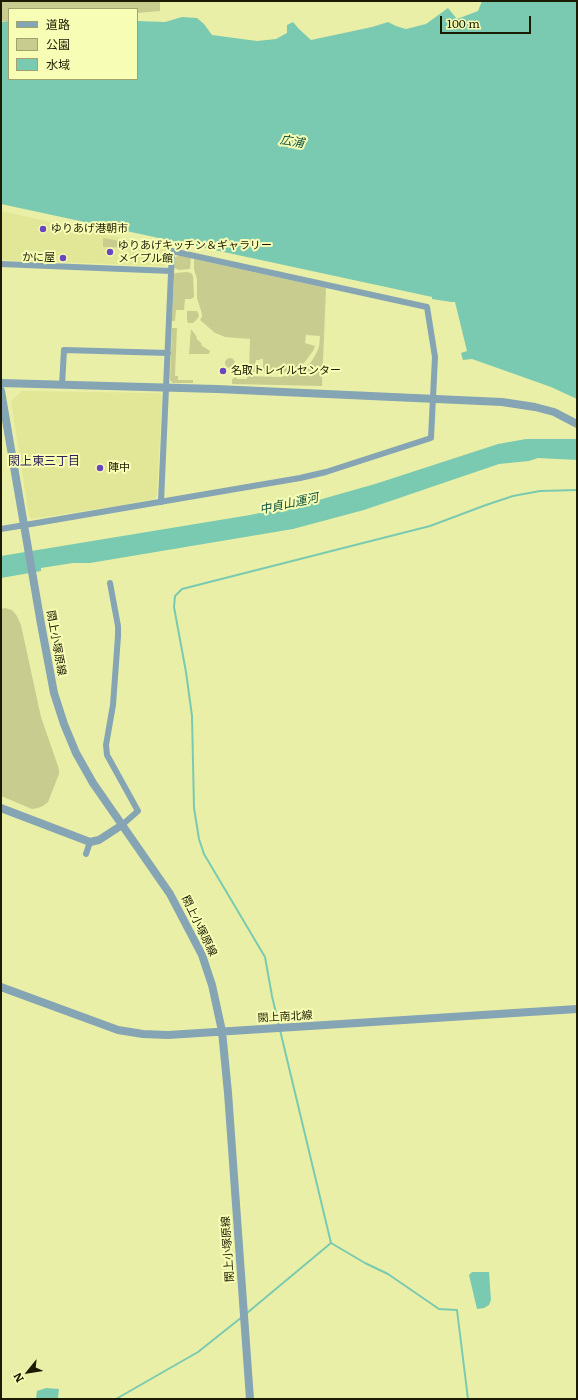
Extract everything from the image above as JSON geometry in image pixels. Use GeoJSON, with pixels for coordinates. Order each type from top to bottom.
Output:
{"type":"FeatureCollection","features":[{"type":"Feature","properties":{"kind":"street"},"geometry":{"type":"LineString","coordinates":[[1,529],[161,502],[307,477],[431,438],[435,357],[427,307],[172,251],[161,502]]}},
{"type":"Feature","properties":{"kind":"street"},"geometry":{"type":"LineString","coordinates":[[1,264],[171,271]]}},
{"type":"Feature","properties":{"kind":"street"},"geometry":{"type":"LineString","coordinates":[[62,385],[64,350],[168,353]]}},
{"type":"Feature","properties":{"kind":"street"},"geometry":{"type":"LineString","coordinates":[[1,383],[433,398],[502,402],[535,407],[554,412],[577,424]]}},
{"type":"Feature","properties":{"kind":"street"},"geometry":{"type":"LineString","coordinates":[[1,391],[25,525]]}},
{"type":"Feature","properties":{"kind":"street","name":"閖上小塚原線"},"geometry":{"type":"LineString","coordinates":[[25,525],[54,693],[76,754],[93,783],[148,860],[170,894],[202,955],[212,985],[222,1032],[250,1399]]}},
{"type":"Feature","properties":{"kind":"street"},"geometry":{"type":"LineString","coordinates":[[1,808],[90,842],[99,840],[122,825],[138,811],[107,755],[106,745],[113,706],[118,636],[110,583]]}},
{"type":"Feature","properties":{"kind":"street"},"geometry":{"type":"LineString","coordinates":[[86,854],[90,842]]}},
{"type":"Feature","properties":{"kind":"street","name":"閖上南北線"},"geometry":{"type":"LineString","coordinates":[[1,987],[118,1030],[142,1034],[168,1035],[577,1009]]}},
{"type":"Feature","properties":{"kind":"shaded area","name":"ゆりあげ港朝市"},"geometry":{"type":"Polygon","coordinates":[[[1,211],[167,248],[168,262],[164,266],[1,260],[1,211]]]}},
{"type":"Feature","properties":{"kind":"shaded area"},"geometry":{"type":"Polygon","coordinates":[[[22,391],[159,393],[162,396],[157,496],[154,499],[123,505],[32,519],[29,516],[11,401],[22,391]]]}},
{"type":"Feature","properties":{"kind":"green space"},"geometry":{"type":"Polygon","coordinates":[[[1,1],[160,1],[160,11],[138,13],[138,8],[8,8],[8,21],[1,21],[1,1]]]}},
{"type":"Feature","properties":{"kind":"green space"},"geometry":{"type":"Polygon","coordinates":[[[103,238],[132,243],[131,248],[103,247],[103,238]]]}},
{"type":"Feature","properties":{"kind":"green space"},"geometry":{"type":"Polygon","coordinates":[[[178,255],[191,257],[190,269],[179,270],[174,268],[175,258],[178,255]]]}},
{"type":"Feature","properties":{"kind":"green space"},"geometry":{"type":"Polygon","coordinates":[[[194,259],[326,288],[322,386],[232,384],[232,379],[236,377],[237,379],[247,379],[247,376],[280,377],[297,373],[311,362],[316,354],[319,347],[320,336],[306,335],[305,343],[315,346],[304,363],[293,370],[282,373],[263,372],[263,359],[260,359],[256,360],[255,365],[260,365],[260,372],[249,372],[250,339],[225,337],[215,333],[200,320],[202,314],[197,298],[197,279],[194,269],[194,259]]]}},
{"type":"Feature","properties":{"kind":"green space"},"geometry":{"type":"Polygon","coordinates":[[[187,272],[191,273],[193,276],[194,297],[191,299],[185,299],[184,310],[176,310],[175,321],[172,321],[174,274],[187,272]]]}},
{"type":"Feature","properties":{"kind":"green space"},"geometry":{"type":"Polygon","coordinates":[[[187,311],[197,311],[199,315],[193,323],[188,323],[187,311]]]}},
{"type":"Feature","properties":{"kind":"green space"},"geometry":{"type":"Polygon","coordinates":[[[172,328],[177,328],[175,376],[178,376],[178,380],[193,380],[193,383],[173,383],[170,380],[172,328]]]}},
{"type":"Feature","properties":{"kind":"green space"},"geometry":{"type":"Polygon","coordinates":[[[191,329],[197,337],[196,338],[202,344],[201,345],[210,351],[209,354],[189,354],[191,329]]]}},
{"type":"Feature","properties":{"kind":"green space"},"geometry":{"type":"Polygon","coordinates":[[[228,358],[232,358],[235,363],[232,368],[228,368],[225,365],[225,361],[228,358]]]}},
{"type":"Feature","properties":{"kind":"green space"},"geometry":{"type":"Polygon","coordinates":[[[5,608],[12,610],[17,616],[21,625],[41,717],[59,769],[59,774],[48,802],[43,806],[32,809],[1,796],[1,609],[5,608]]]}},
{"type":"Feature","properties":{"kind":"water","name":"広浦"},"geometry":{"type":"Polygon","coordinates":[[[482,1],[577,1],[577,399],[551,387],[472,359],[463,360],[461,353],[467,351],[455,302],[432,299],[432,297],[1,204],[1,22],[8,21],[8,80],[138,80],[138,21],[165,22],[182,17],[197,18],[204,24],[212,35],[257,41],[276,39],[287,33],[287,25],[293,22],[311,40],[372,27],[388,22],[406,29],[426,24],[448,8],[457,19],[478,11],[482,1]]]}},
{"type":"Feature","properties":{"kind":"water"},"geometry":{"type":"Polygon","coordinates":[[[526,439],[577,439],[577,460],[538,458],[529,461],[499,464],[364,510],[293,529],[90,563],[73,563],[41,568],[41,571],[1,578],[1,556],[250,515],[308,503],[375,484],[498,444],[526,439]]]}},
{"type":"Feature","properties":{"kind":"water"},"geometry":{"type":"Polygon","coordinates":[[[472,1272],[489,1272],[491,1300],[489,1305],[484,1308],[477,1309],[469,1275],[472,1272]]]}},
{"type":"Feature","properties":{"kind":"water"},"geometry":{"type":"Polygon","coordinates":[[[46,1388],[59,1389],[58,1399],[36,1399],[37,1391],[46,1388]]]}},
{"type":"Feature","properties":{"kind":"waterway"},"geometry":{"type":"LineString","coordinates":[[279,1026],[265,957],[204,854],[199,839],[194,808],[192,716],[186,672],[174,607],[175,596],[182,589],[430,526],[513,496],[540,491],[577,490]]}},
{"type":"Feature","properties":{"kind":"waterway"},"geometry":{"type":"LineString","coordinates":[[247,1313],[331,1243],[280,1030]]}},
{"type":"Feature","properties":{"kind":"waterway"},"geometry":{"type":"LineString","coordinates":[[331,1243],[365,1263],[388,1274],[439,1309],[457,1310],[468,1399]]}},
{"type":"Feature","properties":{"kind":"waterway"},"geometry":{"type":"LineString","coordinates":[[116,1399],[198,1352],[242,1317]]}},
{"type":"Feature","properties":{"kind":"place","name":"ゆりあげ港朝市"},"geometry":{"type":"Point","coordinates":[43,229]}},
{"type":"Feature","properties":{"kind":"place","name":"ゆりあげキッチン＆ギャラリー メイプル館"},"geometry":{"type":"Point","coordinates":[110,252]}},
{"type":"Feature","properties":{"kind":"place","name":"かに屋"},"geometry":{"type":"Point","coordinates":[63,258]}},
{"type":"Feature","properties":{"kind":"place","name":"名取トレイルセンター"},"geometry":{"type":"Point","coordinates":[223,371]}},
{"type":"Feature","properties":{"kind":"place","name":"陣中"},"geometry":{"type":"Point","coordinates":[100,468]}},
{"type":"Feature","properties":{"kind":"district","name":"閖上東三丁目"},"geometry":{"type":"Point","coordinates":[44,461]}},
{"type":"Feature","properties":{"kind":"water label","name":"中貞山運河"},"geometry":{"type":"Point","coordinates":[289,504]}}]}
